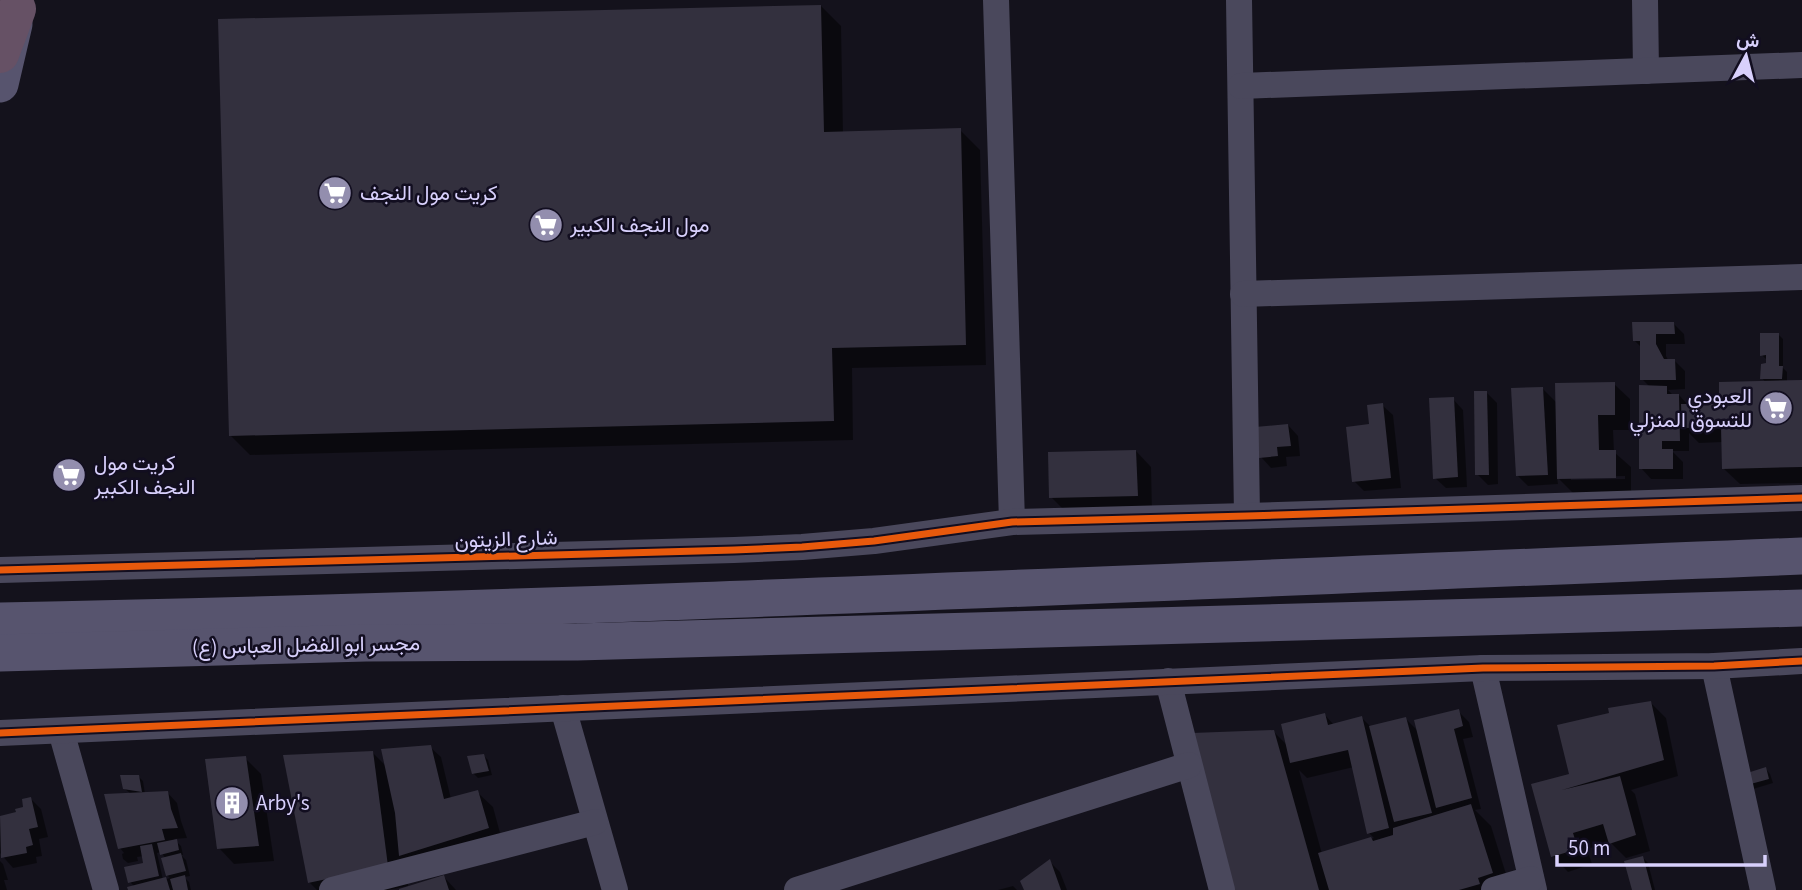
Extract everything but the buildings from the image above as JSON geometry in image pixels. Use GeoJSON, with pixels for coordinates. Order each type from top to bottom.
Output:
{"type":"FeatureCollection","features":[{"type":"Feature","properties":{"kind":"highway"},"geometry":{"type":"LineString","coordinates":[[0,54],[18,4]]}},
{"type":"Feature","properties":{"kind":"main road"},"geometry":{"type":"LineString","coordinates":[[0,84],[18,4]]}},
{"type":"Feature","properties":{"kind":"main road","name":"مجسر ابو الفضل العباس (ع)"},"geometry":{"type":"LineString","coordinates":[[0,653],[167,633],[606,603],[1802,556]]}},
{"type":"Feature","properties":{"kind":"main road","name":"مجسر ابو الفضل العباس (ع)"},"geometry":{"type":"LineString","coordinates":[[0,621],[366,643],[577,642],[1802,608]]}},
{"type":"Feature","properties":{"kind":"street"},"geometry":{"type":"LineString","coordinates":[[996,0],[1013,522]]}},
{"type":"Feature","properties":{"kind":"street"},"geometry":{"type":"LineString","coordinates":[[1240,0],[1247,516]]}},
{"type":"Feature","properties":{"kind":"street"},"geometry":{"type":"LineString","coordinates":[[1645,0],[1646,71]]}},
{"type":"Feature","properties":{"kind":"street"},"geometry":{"type":"LineString","coordinates":[[1241,86],[1802,65]]}},
{"type":"Feature","properties":{"kind":"street"},"geometry":{"type":"LineString","coordinates":[[1243,293],[1802,277]]}},
{"type":"Feature","properties":{"kind":"street","name":"شارع الزيتون"},"geometry":{"type":"LineString","coordinates":[[5,572],[788,548],[874,541],[1013,522],[1802,498]]}},
{"type":"Feature","properties":{"kind":"street"},"geometry":{"type":"LineString","coordinates":[[0,733],[1483,668],[1714,666],[1802,661]]}},
{"type":"Feature","properties":{"kind":"street"},"geometry":{"type":"LineString","coordinates":[[1714,666],[1763,890]]}},
{"type":"Feature","properties":{"kind":"street"},"geometry":{"type":"LineString","coordinates":[[1483,668],[1532,884],[1494,890]]}},
{"type":"Feature","properties":{"kind":"street"},"geometry":{"type":"LineString","coordinates":[[1168,681],[1222,890]]}},
{"type":"Feature","properties":{"kind":"street"},"geometry":{"type":"LineString","coordinates":[[563,708],[615,890]]}},
{"type":"Feature","properties":{"kind":"street"},"geometry":{"type":"LineString","coordinates":[[61,731],[106,890]]}},
{"type":"Feature","properties":{"kind":"street"},"geometry":{"type":"LineString","coordinates":[[797,890],[1189,765]]}},
{"type":"Feature","properties":{"kind":"street"},"geometry":{"type":"LineString","coordinates":[[332,890],[595,822]]}},
{"type":"Feature","properties":{"kind":"cycle path"},"geometry":{"type":"LineString","coordinates":[[0,570],[734,550],[874,541],[1012,522],[1802,498]]}},
{"type":"Feature","properties":{"kind":"cycle path"},"geometry":{"type":"LineString","coordinates":[[0,733],[1483,668],[1714,666],[1802,661]]}},
{"type":"Feature","properties":{"kind":"place","name":"كريت مول النجف"},"geometry":{"type":"Point","coordinates":[335,193]}},
{"type":"Feature","properties":{"kind":"place","name":"مول النجف الكبير"},"geometry":{"type":"Point","coordinates":[546,225]}},
{"type":"Feature","properties":{"kind":"place","name":"العبودي للتسوق المنزلي"},"geometry":{"type":"Point","coordinates":[1776,408]}},
{"type":"Feature","properties":{"kind":"place","name":"كريت مول النجف الكبير"},"geometry":{"type":"Point","coordinates":[69,475]}},
{"type":"Feature","properties":{"kind":"place","name":"Arby's"},"geometry":{"type":"Point","coordinates":[232,803]}}]}
